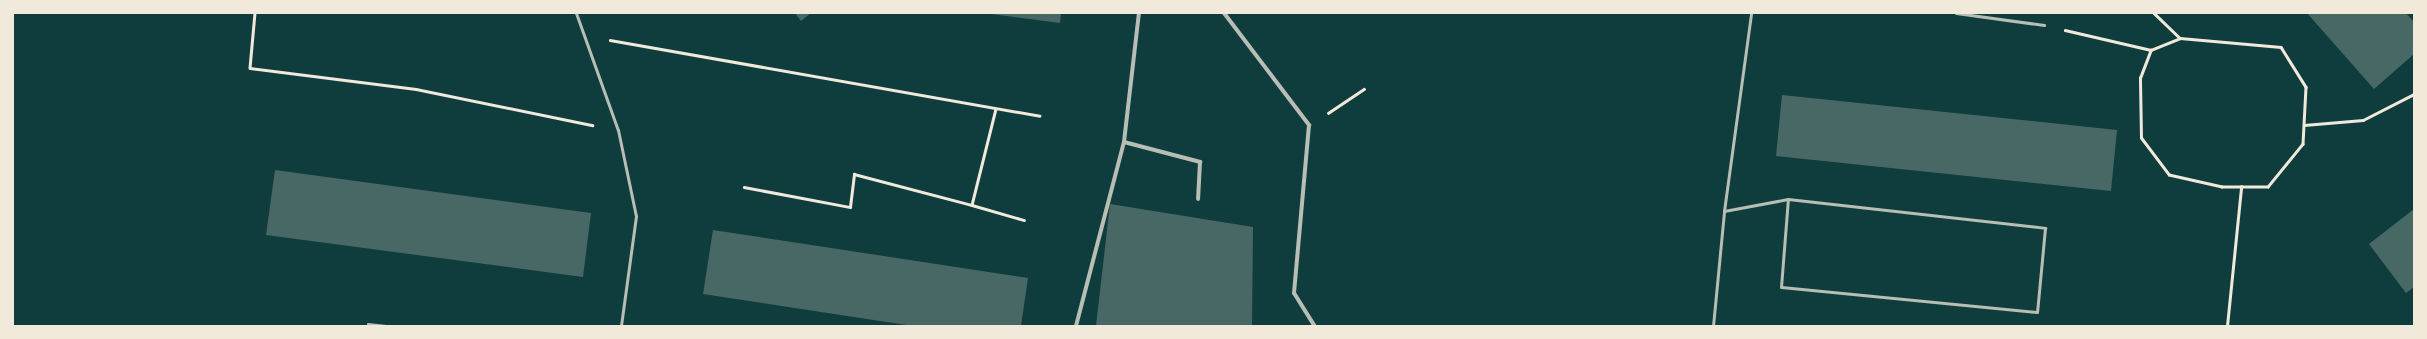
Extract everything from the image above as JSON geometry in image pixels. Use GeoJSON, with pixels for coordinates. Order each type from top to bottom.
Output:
{"type":"FeatureCollection","features":[{"type":"Feature","properties":{"kind":"street"},"geometry":{"type":"LineString","coordinates":[[1076,326],[1124,142],[1138,13]]}},
{"type":"Feature","properties":{"kind":"street"},"geometry":{"type":"LineString","coordinates":[[1224,13],[1309,125],[1294,293],[1315,326]]}},
{"type":"Feature","properties":{"kind":"street"},"geometry":{"type":"LineString","coordinates":[[1124,142],[1200,162],[1198,199]]}},
{"type":"Feature","properties":{"kind":"lane"},"geometry":{"type":"LineString","coordinates":[[576,13],[618,130],[636,216],[622,326]]}},
{"type":"Feature","properties":{"kind":"lane"},"geometry":{"type":"LineString","coordinates":[[1713,326],[1724,211],[1751,13]]}},
{"type":"Feature","properties":{"kind":"lane"},"geometry":{"type":"LineString","coordinates":[[1956,13],[2044,25]]}},
{"type":"Feature","properties":{"kind":"lane"},"geometry":{"type":"LineString","coordinates":[[1724,211],[1788,199],[2045,228],[2037,312],[1781,288],[1788,199]]}},
{"type":"Feature","properties":{"kind":"lane"},"geometry":{"type":"LineString","coordinates":[[368,326],[386,326]]}},
{"type":"Feature","properties":{"kind":"path"},"geometry":{"type":"LineString","coordinates":[[255,13],[250,68],[416,89],[618,130]]}},
{"type":"Feature","properties":{"kind":"path"},"geometry":{"type":"LineString","coordinates":[[2154,13],[2180,38]]}},
{"type":"Feature","properties":{"kind":"path"},"geometry":{"type":"LineString","coordinates":[[2044,25],[2151,50],[2180,38],[2281,47],[2306,86],[2303,144],[2268,187],[2222,187],[2169,175],[2141,138],[2140,78],[2151,50]]}},
{"type":"Feature","properties":{"kind":"path"},"geometry":{"type":"LineString","coordinates":[[584,35],[1039,116]]}},
{"type":"Feature","properties":{"kind":"path"},"geometry":{"type":"LineString","coordinates":[[1309,125],[1364,89]]}},
{"type":"Feature","properties":{"kind":"path"},"geometry":{"type":"LineString","coordinates":[[2304,125],[2363,120],[2414,94]]}},
{"type":"Feature","properties":{"kind":"path"},"geometry":{"type":"LineString","coordinates":[[972,205],[996,109]]}},
{"type":"Feature","properties":{"kind":"path"},"geometry":{"type":"LineString","coordinates":[[744,187],[850,208],[854,174],[1024,220]]}},
{"type":"Feature","properties":{"kind":"path"},"geometry":{"type":"LineString","coordinates":[[2227,326],[2241,187]]}},
{"type":"Feature","properties":{"kind":"building"},"geometry":{"type":"Polygon","coordinates":[[[795,13],[811,13],[801,21],[795,13]]]}},
{"type":"Feature","properties":{"kind":"building"},"geometry":{"type":"Polygon","coordinates":[[[983,13],[1061,13],[1060,23],[983,13]]]}},
{"type":"Feature","properties":{"kind":"building"},"geometry":{"type":"Polygon","coordinates":[[[2307,13],[2406,13],[2414,22],[2414,54],[2374,89],[2307,13]]]}},
{"type":"Feature","properties":{"kind":"building"},"geometry":{"type":"Polygon","coordinates":[[[1782,95],[2117,130],[2111,191],[1776,156],[1782,95]]]}},
{"type":"Feature","properties":{"kind":"building"},"geometry":{"type":"Polygon","coordinates":[[[275,170],[591,213],[583,277],[266,235],[275,170]]]}},
{"type":"Feature","properties":{"kind":"building"},"geometry":{"type":"Polygon","coordinates":[[[1110,204],[1253,227],[1252,326],[1096,326],[1110,204]]]}},
{"type":"Feature","properties":{"kind":"building"},"geometry":{"type":"Polygon","coordinates":[[[2414,209],[2414,287],[2406,293],[2369,244],[2414,209]]]}},
{"type":"Feature","properties":{"kind":"building"},"geometry":{"type":"Polygon","coordinates":[[[713,230],[1028,278],[1021,326],[913,326],[703,294],[713,230]]]}}]}
